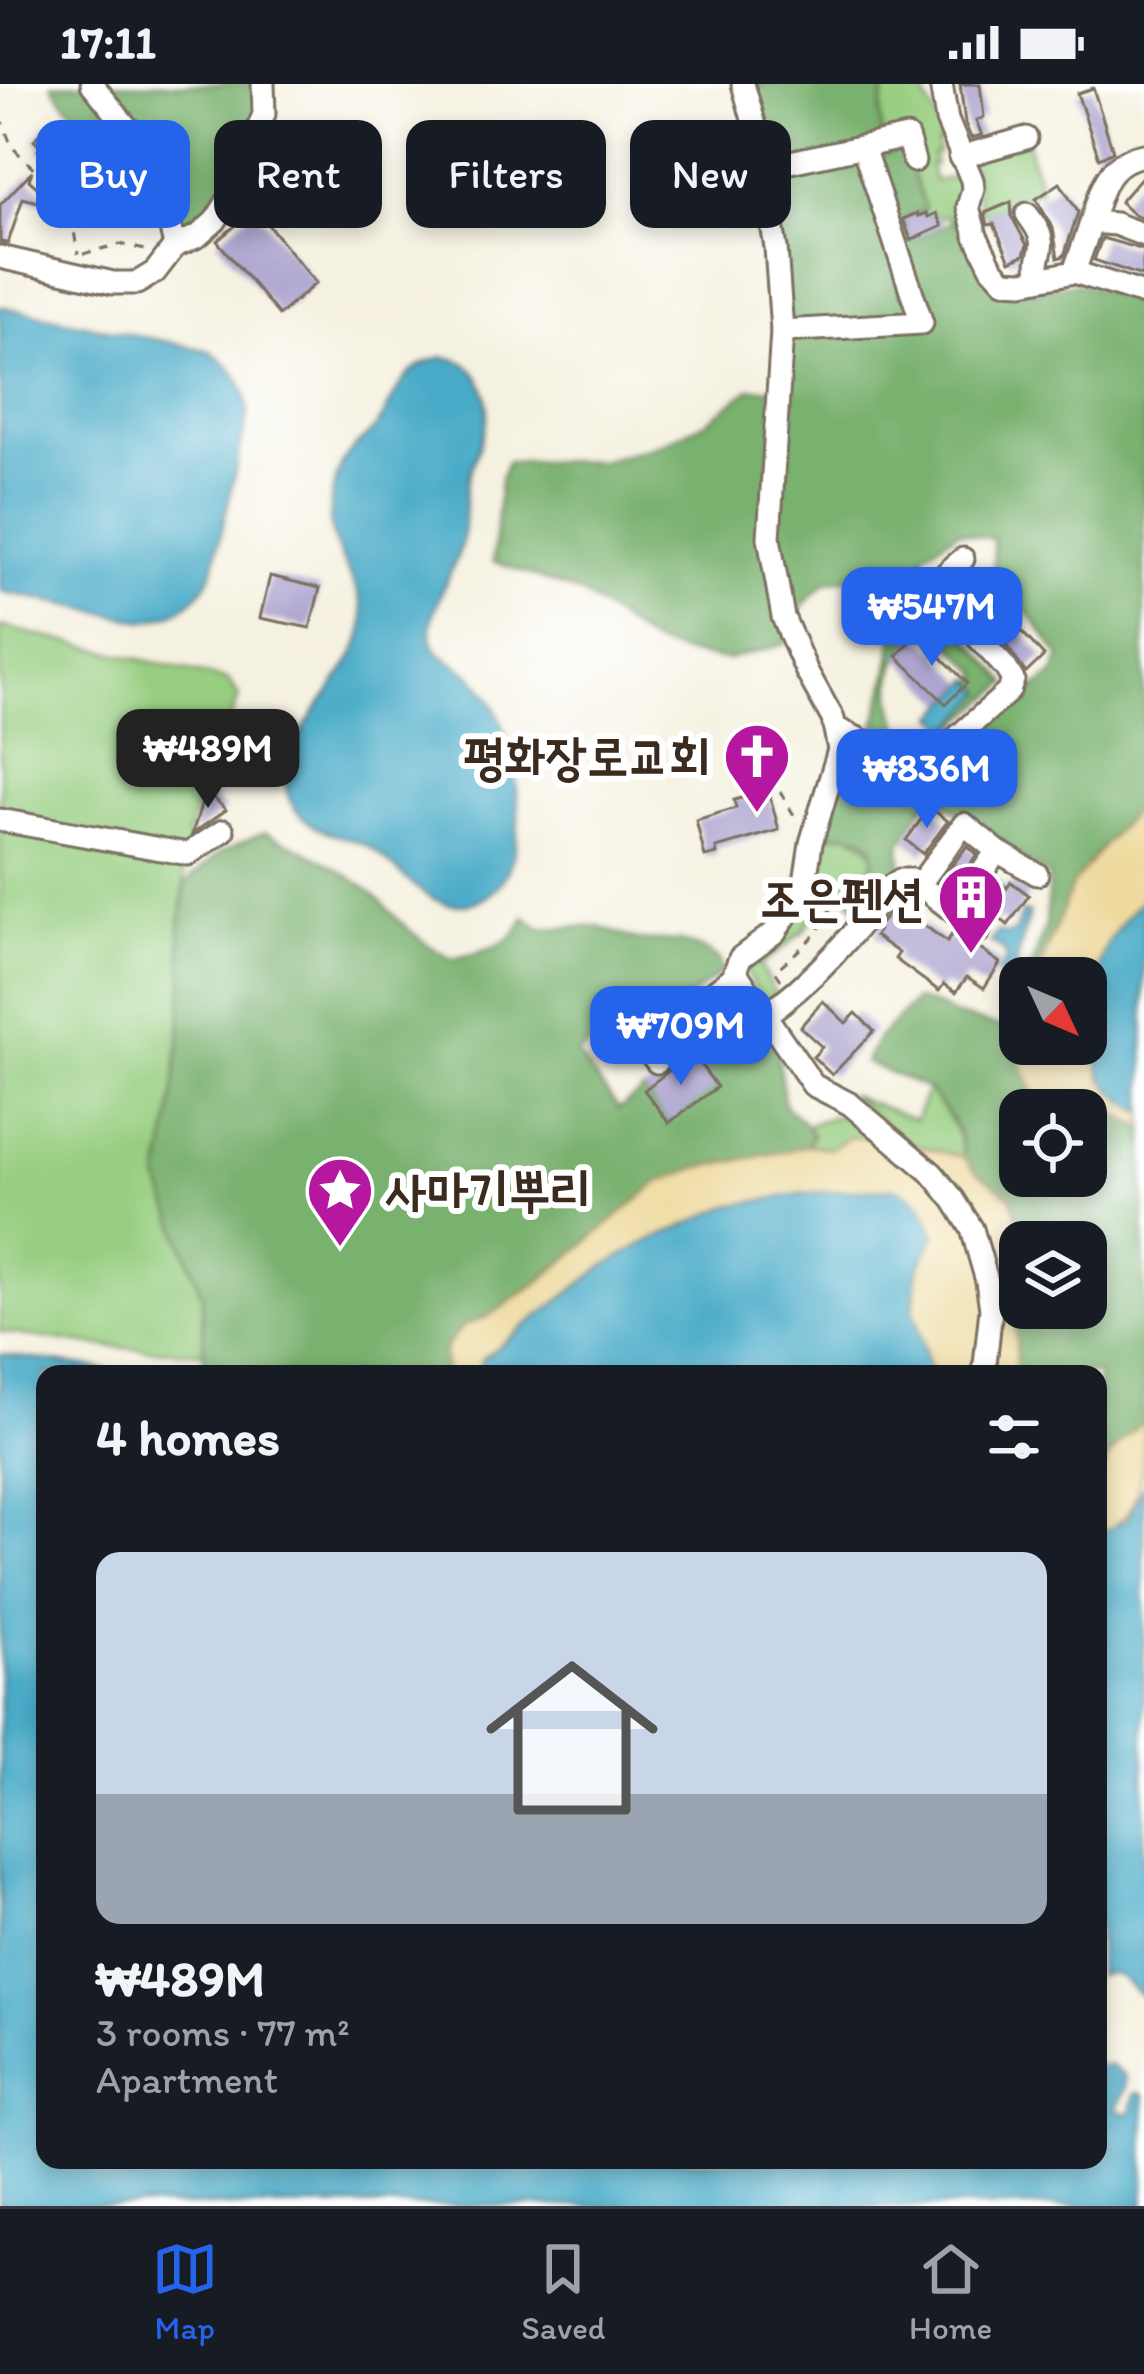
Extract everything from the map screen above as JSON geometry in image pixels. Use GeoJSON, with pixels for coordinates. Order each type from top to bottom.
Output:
{"type":"FeatureCollection","features":[{"type":"Feature","properties":{"kind":"lane"},"geometry":{"type":"LineString","coordinates":[[92,84],[153,150],[171,251]]}},
{"type":"Feature","properties":{"kind":"lane"},"geometry":{"type":"LineString","coordinates":[[0,257],[113,283],[137,283],[155,272],[171,251],[214,221],[234,193],[264,114],[262,84]]}},
{"type":"Feature","properties":{"kind":"lane"},"geometry":{"type":"LineString","coordinates":[[743,84],[753,120]]}},
{"type":"Feature","properties":{"kind":"lane"},"geometry":{"type":"LineString","coordinates":[[941,84],[947,120],[973,188],[968,207],[971,221],[992,268],[1004,281],[1074,272],[1143,291]]}},
{"type":"Feature","properties":{"kind":"lane"},"geometry":{"type":"LineString","coordinates":[[791,162],[908,137],[914,161]]}},
{"type":"Feature","properties":{"kind":"lane"},"geometry":{"type":"LineString","coordinates":[[960,157],[1026,138]]}},
{"type":"Feature","properties":{"kind":"lane"},"geometry":{"type":"LineString","coordinates":[[782,331],[922,323],[863,147]]}},
{"type":"Feature","properties":{"kind":"lane"},"geometry":{"type":"LineString","coordinates":[[1074,272],[1095,202],[1115,167],[1144,155]]}},
{"type":"Feature","properties":{"kind":"lane"},"geometry":{"type":"LineString","coordinates":[[1027,214],[1041,237],[1040,278]]}},
{"type":"Feature","properties":{"kind":"lane"},"geometry":{"type":"LineString","coordinates":[[1091,222],[1115,224],[1144,235]]}},
{"type":"Feature","properties":{"kind":"lane"},"geometry":{"type":"LineString","coordinates":[[772,228],[782,331],[769,538],[783,616],[833,719],[839,750],[813,832],[804,889],[776,932],[740,958],[736,970],[813,1084],[850,1104],[932,1173],[972,1228],[991,1310],[985,1365]]}},
{"type":"Feature","properties":{"kind":"lane"},"geometry":{"type":"LineString","coordinates":[[835,728],[865,742],[903,770],[915,771],[1009,691],[1013,680],[1005,667],[941,594],[946,573],[963,559]]}},
{"type":"Feature","properties":{"kind":"lane"},"geometry":{"type":"LineString","coordinates":[[0,820],[188,854],[223,831]]}},
{"type":"Feature","properties":{"kind":"lane"},"geometry":{"type":"LineString","coordinates":[[919,885],[964,824],[1037,874]]}},
{"type":"Feature","properties":{"kind":"lane"},"geometry":{"type":"LineString","coordinates":[[954,912],[998,851]]}},
{"type":"Feature","properties":{"kind":"lane"},"geometry":{"type":"LineString","coordinates":[[764,1016],[827,964],[890,886],[900,880],[913,880],[980,932]]}},
{"type":"Feature","properties":{"kind":"lane"},"geometry":{"type":"LineString","coordinates":[[657,1062],[644,1045],[737,974]]}},
{"type":"Feature","properties":{"kind":"path"},"geometry":{"type":"LineString","coordinates":[[0,116],[12,147],[69,203],[79,256],[119,244],[171,251]]}},
{"type":"Feature","properties":{"kind":"path"},"geometry":{"type":"LineString","coordinates":[[743,772],[763,764],[794,818],[813,832]]}},
{"type":"Feature","properties":{"kind":"path"},"geometry":{"type":"LineString","coordinates":[[791,997],[775,971],[817,935],[836,892]]}},
{"type":"Feature","properties":{"kind":"green space"},"geometry":{"type":"Polygon","coordinates":[[[52,84],[268,84],[260,120],[214,120],[214,205],[200,224],[190,226],[190,120],[87,120],[52,84]]]}},
{"type":"Feature","properties":{"kind":"green space"},"geometry":{"type":"Polygon","coordinates":[[[748,84],[885,84],[880,115],[884,155],[904,150],[925,208],[902,220],[911,240],[961,217],[1014,292],[1078,283],[1144,303],[1144,801],[1073,884],[1043,957],[1035,957],[1046,925],[1049,876],[938,799],[927,800],[900,845],[902,871],[863,916],[845,894],[871,867],[874,850],[862,837],[820,836],[853,747],[882,759],[913,782],[1053,675],[1061,657],[994,567],[993,539],[959,531],[924,554],[922,571],[925,591],[1008,683],[944,736],[985,692],[975,682],[981,674],[935,630],[916,638],[903,650],[892,682],[897,720],[905,737],[915,753],[927,753],[911,766],[879,746],[874,732],[892,651],[891,620],[877,599],[846,578],[825,583],[804,604],[785,644],[727,660],[652,644],[582,594],[493,561],[500,480],[507,462],[601,461],[659,445],[706,422],[750,389],[786,388],[766,228],[791,228],[791,120],[752,120],[748,84]]]}},
{"type":"Feature","properties":{"kind":"green space"},"geometry":{"type":"Polygon","coordinates":[[[885,84],[922,84],[948,140],[937,143],[939,153],[930,165],[934,181],[957,176],[961,217],[951,222],[947,215],[938,219],[935,214],[918,216],[924,208],[905,151],[884,156],[881,111],[885,84]]]}},
{"type":"Feature","properties":{"kind":"green space"},"geometry":{"type":"Polygon","coordinates":[[[1027,141],[1040,190],[981,215],[970,160],[1027,141]]]}},
{"type":"Feature","properties":{"kind":"green space"},"geometry":{"type":"Polygon","coordinates":[[[0,626],[228,680],[239,697],[188,832],[180,929],[180,1039],[159,1179],[202,1296],[204,1353],[107,1347],[0,1332],[0,626]]]}},
{"type":"Feature","properties":{"kind":"green space"},"geometry":{"type":"Polygon","coordinates":[[[264,832],[346,874],[416,935],[452,959],[504,942],[525,917],[541,929],[597,926],[636,940],[681,942],[705,950],[719,960],[722,972],[617,1054],[603,1037],[577,1054],[619,1109],[644,1090],[669,1122],[685,1058],[667,1036],[736,982],[776,1045],[785,1106],[812,1135],[807,1145],[697,1168],[659,1182],[542,1279],[488,1317],[462,1326],[444,1349],[445,1365],[204,1365],[202,1296],[159,1179],[180,1039],[180,929],[186,883],[219,853],[264,832]]]}},
{"type":"Feature","properties":{"kind":"green space"},"geometry":{"type":"Polygon","coordinates":[[[847,833],[868,846],[875,860],[873,868],[847,887],[845,894],[828,888],[805,930],[760,966],[776,995],[763,1006],[744,967],[769,943],[820,836],[847,833]]]}},
{"type":"Feature","properties":{"kind":"green space"},"geometry":{"type":"Polygon","coordinates":[[[916,1000],[999,1026],[999,1065],[1021,1065],[1039,1089],[999,1089],[999,1188],[964,1157],[952,1120],[928,1089],[865,1062],[878,1038],[916,1000]]]}},
{"type":"Feature","properties":{"kind":"green space"},"geometry":{"type":"Polygon","coordinates":[[[928,1089],[955,1129],[964,1157],[907,1143],[848,1094],[915,1120],[928,1089]]]}},
{"type":"Feature","properties":{"kind":"green space"},"geometry":{"type":"Polygon","coordinates":[[[1107,1112],[1144,1128],[1144,1420],[1107,1460],[1107,1365],[1017,1365],[1015,1329],[1107,1329],[1107,1221],[1018,1221],[1012,1197],[1107,1197],[1107,1112]]]}},
{"type":"Feature","properties":{"kind":"green space"},"geometry":{"type":"Polygon","coordinates":[[[849,1116],[882,1138],[841,1141],[832,1148],[807,1145],[812,1135],[806,1126],[849,1116]]]}},
{"type":"Feature","properties":{"kind":"sand"},"geometry":{"type":"Polygon","coordinates":[[[1144,801],[1144,897],[1104,957],[1044,957],[1073,884],[1144,801]]]}},
{"type":"Feature","properties":{"kind":"sand"},"geometry":{"type":"Polygon","coordinates":[[[1021,1065],[1099,1065],[1102,1078],[1144,1112],[1144,1128],[1107,1113],[1107,1089],[1033,1089],[1021,1065]]]}},
{"type":"Feature","properties":{"kind":"sand"},"geometry":{"type":"Polygon","coordinates":[[[850,1137],[882,1138],[964,1157],[999,1188],[999,1197],[1011,1197],[1018,1221],[999,1221],[999,1329],[1015,1329],[1016,1365],[928,1365],[913,1307],[918,1268],[935,1234],[892,1188],[844,1192],[643,1244],[606,1265],[481,1359],[480,1365],[445,1365],[444,1350],[462,1326],[488,1317],[542,1280],[659,1182],[697,1168],[807,1145],[831,1148],[850,1137]]]}},
{"type":"Feature","properties":{"kind":"sand"},"geometry":{"type":"Polygon","coordinates":[[[1144,1420],[1142,1472],[1133,1503],[1107,1530],[1107,1461],[1144,1420]]]}},
{"type":"Feature","properties":{"kind":"water"},"geometry":{"type":"Polygon","coordinates":[[[0,306],[210,351],[238,378],[248,414],[212,574],[192,601],[176,612],[144,621],[0,591],[0,306]]]}},
{"type":"Feature","properties":{"kind":"water"},"geometry":{"type":"Polygon","coordinates":[[[444,357],[473,370],[488,406],[467,484],[461,546],[434,614],[432,640],[442,655],[477,681],[493,704],[511,755],[518,821],[514,852],[503,879],[485,897],[458,905],[422,892],[369,847],[310,823],[291,802],[286,779],[304,729],[362,635],[362,607],[331,525],[339,471],[378,425],[412,371],[444,357]]]}},
{"type":"Feature","properties":{"kind":"water"},"geometry":{"type":"Polygon","coordinates":[[[972,679],[985,692],[950,729],[936,716],[972,679]]]}},
{"type":"Feature","properties":{"kind":"water"},"geometry":{"type":"Polygon","coordinates":[[[1144,897],[1144,1112],[1120,1097],[1099,1065],[1107,1065],[1104,957],[1116,930],[1144,897]]]}},
{"type":"Feature","properties":{"kind":"water"},"geometry":{"type":"Polygon","coordinates":[[[1022,912],[1029,913],[1018,957],[1005,957],[990,942],[997,932],[1008,935],[1015,931],[1022,912]]]}},
{"type":"Feature","properties":{"kind":"water"},"geometry":{"type":"Polygon","coordinates":[[[892,1188],[919,1204],[935,1234],[918,1269],[913,1307],[928,1365],[480,1365],[606,1265],[643,1244],[729,1206],[805,1193],[892,1188]]]}},
{"type":"Feature","properties":{"kind":"water"},"geometry":{"type":"Polygon","coordinates":[[[0,1354],[76,1365],[36,1365],[36,2169],[1107,2169],[1107,2065],[1125,2076],[1116,2109],[1131,2113],[1134,2094],[1144,2096],[1144,2206],[0,2206],[0,1354]]]}},
{"type":"Feature","properties":{"kind":"water"},"geometry":{"type":"Polygon","coordinates":[[[1144,1485],[1144,1997],[1118,1976],[1107,1974],[1107,1530],[1127,1520],[1144,1485]]]}},
{"type":"Feature","properties":{"kind":"building"},"geometry":{"type":"Polygon","coordinates":[[[960,84],[980,84],[984,117],[976,121],[982,135],[971,138],[960,84]]]}},
{"type":"Feature","properties":{"kind":"building"},"geometry":{"type":"Polygon","coordinates":[[[1093,88],[1113,151],[1099,158],[1077,93],[1093,88]]]}},
{"type":"Feature","properties":{"kind":"building"},"geometry":{"type":"Polygon","coordinates":[[[32,171],[29,180],[36,186],[36,202],[23,198],[8,243],[0,242],[0,205],[32,171]]]}},
{"type":"Feature","properties":{"kind":"building"},"geometry":{"type":"Polygon","coordinates":[[[1144,174],[1144,219],[1120,202],[1144,174]]]}},
{"type":"Feature","properties":{"kind":"building"},"geometry":{"type":"Polygon","coordinates":[[[1060,183],[1078,212],[1064,256],[1058,258],[1053,228],[1036,199],[1060,183]]]}},
{"type":"Feature","properties":{"kind":"building"},"geometry":{"type":"Polygon","coordinates":[[[1011,202],[1012,217],[1027,245],[1024,255],[1010,261],[985,213],[1011,202]]]}},
{"type":"Feature","properties":{"kind":"building"},"geometry":{"type":"Polygon","coordinates":[[[917,213],[928,217],[936,213],[942,226],[911,240],[903,219],[917,213]]]}},
{"type":"Feature","properties":{"kind":"building"},"geometry":{"type":"Polygon","coordinates":[[[232,228],[271,228],[316,283],[279,315],[217,241],[232,228]]]}},
{"type":"Feature","properties":{"kind":"building"},"geometry":{"type":"Polygon","coordinates":[[[1102,238],[1144,250],[1142,276],[1094,260],[1102,238]]]}},
{"type":"Feature","properties":{"kind":"building"},"geometry":{"type":"Polygon","coordinates":[[[982,575],[1003,596],[996,603],[1044,656],[1026,673],[998,634],[961,596],[982,575]]]}},
{"type":"Feature","properties":{"kind":"building"},"geometry":{"type":"Polygon","coordinates":[[[270,576],[320,588],[310,628],[260,618],[270,576]]]}},
{"type":"Feature","properties":{"kind":"building"},"geometry":{"type":"Polygon","coordinates":[[[918,634],[967,683],[946,704],[897,656],[918,634]]]}},
{"type":"Feature","properties":{"kind":"building"},"geometry":{"type":"Polygon","coordinates":[[[757,787],[768,789],[779,830],[716,848],[717,854],[705,857],[696,820],[736,808],[734,800],[757,787]]]}},
{"type":"Feature","properties":{"kind":"building"},"geometry":{"type":"Polygon","coordinates":[[[206,790],[226,810],[192,834],[206,790]]]}},
{"type":"Feature","properties":{"kind":"building"},"geometry":{"type":"Polygon","coordinates":[[[928,810],[948,821],[923,854],[906,840],[928,810]]]}},
{"type":"Feature","properties":{"kind":"building"},"geometry":{"type":"Polygon","coordinates":[[[967,846],[977,854],[955,885],[944,876],[967,846]]]}},
{"type":"Feature","properties":{"kind":"building"},"geometry":{"type":"Polygon","coordinates":[[[995,879],[1007,888],[1011,882],[1029,895],[1008,925],[999,918],[995,924],[977,911],[995,879]]]}},
{"type":"Feature","properties":{"kind":"building"},"geometry":{"type":"Polygon","coordinates":[[[901,897],[919,910],[913,917],[947,942],[954,931],[999,965],[984,988],[967,977],[956,992],[944,984],[939,991],[895,959],[899,953],[875,936],[901,897]]]}},
{"type":"Feature","properties":{"kind":"building"},"geometry":{"type":"Polygon","coordinates":[[[823,1001],[846,1023],[856,1013],[874,1031],[832,1075],[813,1057],[822,1047],[800,1027],[823,1001]]]}},
{"type":"Feature","properties":{"kind":"building"},"geometry":{"type":"Polygon","coordinates":[[[692,1053],[717,1087],[669,1123],[644,1090],[692,1053]]]}},
{"type":"Feature","properties":{"kind":"place","name":"평화장로교회"},"geometry":{"type":"Point","coordinates":[757,815]}},
{"type":"Feature","properties":{"kind":"place","name":"조은펜션"},"geometry":{"type":"Point","coordinates":[971,956]}},
{"type":"Feature","properties":{"kind":"place","name":"사마기뿌리"},"geometry":{"type":"Point","coordinates":[340,1249]}}]}
